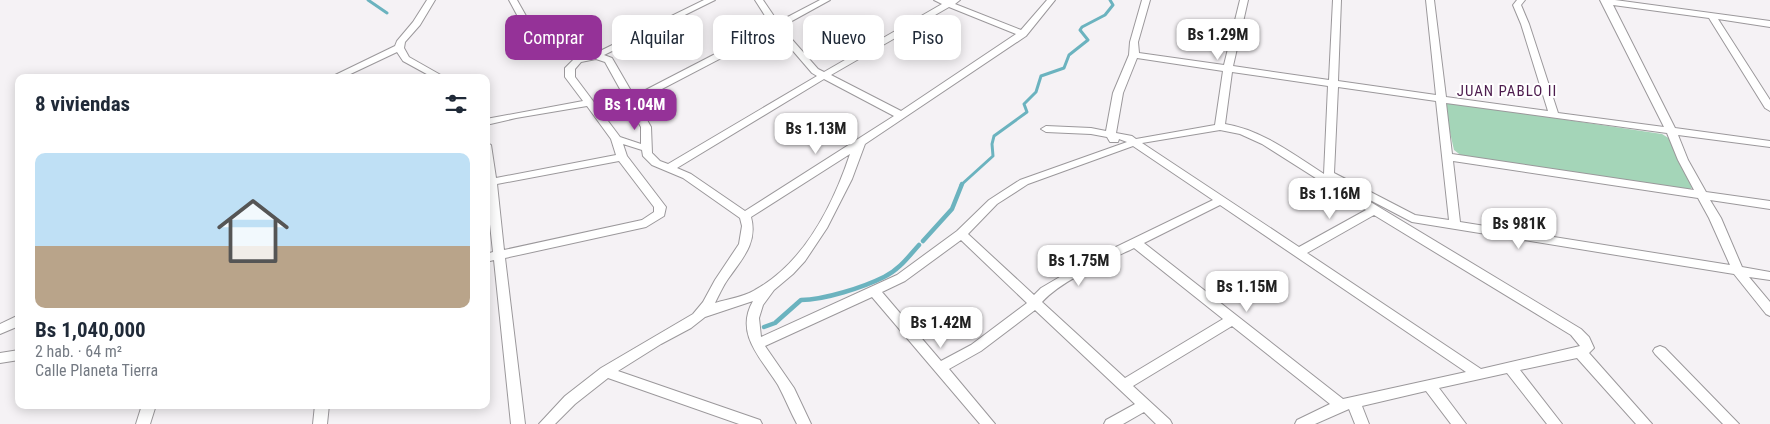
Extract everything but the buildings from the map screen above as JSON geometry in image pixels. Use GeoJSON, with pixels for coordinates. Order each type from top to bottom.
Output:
{"type":"FeatureCollection","features":[{"type":"Feature","properties":{"kind":"street"},"geometry":{"type":"LineString","coordinates":[[431,0],[417,23],[401,41],[399,48],[406,59],[434,74]]}},
{"type":"Feature","properties":{"kind":"street"},"geometry":{"type":"LineString","coordinates":[[513,0],[521,15]]}},
{"type":"Feature","properties":{"kind":"street"},"geometry":{"type":"LineString","coordinates":[[602,53],[711,0]]}},
{"type":"Feature","properties":{"kind":"street"},"geometry":{"type":"LineString","coordinates":[[759,0],[769,15]]}},
{"type":"Feature","properties":{"kind":"street"},"geometry":{"type":"LineString","coordinates":[[793,17],[826,0]]}},
{"type":"Feature","properties":{"kind":"street"},"geometry":{"type":"LineString","coordinates":[[938,0],[952,2],[1023,34]]}},
{"type":"Feature","properties":{"kind":"street"},"geometry":{"type":"LineString","coordinates":[[745,216],[860,143],[900,114],[1023,34],[1051,0]]}},
{"type":"Feature","properties":{"kind":"street"},"geometry":{"type":"LineString","coordinates":[[1109,153],[1114,140],[1111,134],[1118,93],[1134,55],[1134,42],[1146,0]]}},
{"type":"Feature","properties":{"kind":"street"},"geometry":{"type":"LineString","coordinates":[[1220,128],[1228,69],[1244,0]]}},
{"type":"Feature","properties":{"kind":"street"},"geometry":{"type":"LineString","coordinates":[[1329,174],[1337,0]]}},
{"type":"Feature","properties":{"kind":"street"},"geometry":{"type":"LineString","coordinates":[[1430,0],[1455,226]]}},
{"type":"Feature","properties":{"kind":"street"},"geometry":{"type":"LineString","coordinates":[[1521,0],[1517,5],[1517,9],[1526,24],[1554,115]]}},
{"type":"Feature","properties":{"kind":"street"},"geometry":{"type":"LineString","coordinates":[[1624,0],[1770,20]]}},
{"type":"Feature","properties":{"kind":"street"},"geometry":{"type":"LineString","coordinates":[[1605,1],[1770,24]]}},
{"type":"Feature","properties":{"kind":"street"},"geometry":{"type":"LineString","coordinates":[[1605,1],[1671,131],[1700,194],[1715,218],[1738,271],[1770,311]]}},
{"type":"Feature","properties":{"kind":"street"},"geometry":{"type":"LineString","coordinates":[[668,168],[887,38],[952,2]]}},
{"type":"Feature","properties":{"kind":"street"},"geometry":{"type":"LineString","coordinates":[[1712,16],[1770,108]]}},
{"type":"Feature","properties":{"kind":"street"},"geometry":{"type":"LineString","coordinates":[[793,47],[807,64],[823,76],[900,114]]}},
{"type":"Feature","properties":{"kind":"street"},"geometry":{"type":"LineString","coordinates":[[342,74],[399,48]]}},
{"type":"Feature","properties":{"kind":"street"},"geometry":{"type":"LineString","coordinates":[[1134,55],[1770,144]]}},
{"type":"Feature","properties":{"kind":"street"},"geometry":{"type":"LineString","coordinates":[[602,58],[609,60],[646,127],[648,137],[645,148],[647,154],[656,163],[687,176],[745,216],[748,239],[742,252],[718,285],[710,304],[696,318]]}},
{"type":"Feature","properties":{"kind":"street"},"geometry":{"type":"LineString","coordinates":[[631,101],[713,59]]}},
{"type":"Feature","properties":{"kind":"street"},"geometry":{"type":"LineString","coordinates":[[490,257],[646,223],[655,219],[660,213],[660,207],[622,157],[616,139],[570,77],[569,72],[573,63],[578,60]]}},
{"type":"Feature","properties":{"kind":"street"},"geometry":{"type":"LineString","coordinates":[[490,121],[588,102]]}},
{"type":"Feature","properties":{"kind":"street"},"geometry":{"type":"LineString","coordinates":[[757,344],[901,278],[960,234],[993,202],[1024,182],[1134,143],[1156,137],[1220,128],[1242,130],[1405,215],[1455,226],[1770,276]]}},
{"type":"Feature","properties":{"kind":"street"},"geometry":{"type":"LineString","coordinates":[[1046,129],[1091,131],[1128,138],[1479,374]]}},
{"type":"Feature","properties":{"kind":"street"},"geometry":{"type":"LineString","coordinates":[[616,139],[645,148]]}},
{"type":"Feature","properties":{"kind":"street"},"geometry":{"type":"LineString","coordinates":[[546,424],[583,388],[606,372],[696,318],[725,303],[760,293],[793,268],[814,239],[847,179],[852,167],[854,153],[860,143]]}},
{"type":"Feature","properties":{"kind":"street"},"geometry":{"type":"LineString","coordinates":[[1289,156],[1374,210],[1576,332],[1584,340],[1587,348],[1580,352],[1348,403],[1302,424]]}},
{"type":"Feature","properties":{"kind":"street"},"geometry":{"type":"LineString","coordinates":[[490,182],[622,157]]}},
{"type":"Feature","properties":{"kind":"street"},"geometry":{"type":"LineString","coordinates":[[1448,157],[1770,205]]}},
{"type":"Feature","properties":{"kind":"street"},"geometry":{"type":"LineString","coordinates":[[490,194],[500,255],[510,365],[518,424]]}},
{"type":"Feature","properties":{"kind":"street"},"geometry":{"type":"LineString","coordinates":[[939,368],[976,348],[1030,308],[1034,301],[1045,291],[1091,264],[1220,201]]}},
{"type":"Feature","properties":{"kind":"street"},"geometry":{"type":"LineString","coordinates":[[1298,253],[1374,210]]}},
{"type":"Feature","properties":{"kind":"street"},"geometry":{"type":"LineString","coordinates":[[960,234],[1165,424]]}},
{"type":"Feature","properties":{"kind":"street"},"geometry":{"type":"LineString","coordinates":[[1136,242],[1233,319],[1348,403],[1362,424]]}},
{"type":"Feature","properties":{"kind":"street"},"geometry":{"type":"LineString","coordinates":[[772,284],[763,294],[753,316],[752,336],[789,392],[804,424]]}},
{"type":"Feature","properties":{"kind":"street"},"geometry":{"type":"LineString","coordinates":[[874,291],[988,424]]}},
{"type":"Feature","properties":{"kind":"street"},"geometry":{"type":"LineString","coordinates":[[1124,385],[1233,319]]}},
{"type":"Feature","properties":{"kind":"street"},"geometry":{"type":"LineString","coordinates":[[0,329],[15,322]]}},
{"type":"Feature","properties":{"kind":"street"},"geometry":{"type":"LineString","coordinates":[[1660,351],[1732,424]]}},
{"type":"Feature","properties":{"kind":"street"},"geometry":{"type":"LineString","coordinates":[[1580,352],[1645,424]]}},
{"type":"Feature","properties":{"kind":"street"},"geometry":{"type":"LineString","coordinates":[[0,358],[15,355]]}},
{"type":"Feature","properties":{"kind":"street"},"geometry":{"type":"LineString","coordinates":[[1510,368],[1555,424]]}},
{"type":"Feature","properties":{"kind":"street"},"geometry":{"type":"LineString","coordinates":[[606,372],[755,424]]}},
{"type":"Feature","properties":{"kind":"street"},"geometry":{"type":"LineString","coordinates":[[1429,385],[1459,424]]}},
{"type":"Feature","properties":{"kind":"street"},"geometry":{"type":"LineString","coordinates":[[1111,424],[1146,405]]}},
{"type":"Feature","properties":{"kind":"street"},"geometry":{"type":"LineString","coordinates":[[143,424],[148,409]]}},
{"type":"Feature","properties":{"kind":"street"},"geometry":{"type":"LineString","coordinates":[[320,424],[322,409]]}},
{"type":"Feature","properties":{"kind":"green space"},"geometry":{"type":"Polygon","coordinates":[[[1447,102],[1662,134],[1670,139],[1692,188],[1688,190],[1463,157],[1454,150],[1444,106],[1447,102]]]}},
{"type":"Feature","properties":{"kind":"waterway"},"geometry":{"type":"LineString","coordinates":[[368,0],[387,13]]}},
{"type":"Feature","properties":{"kind":"waterway"},"geometry":{"type":"LineString","coordinates":[[962,184],[993,156],[992,144],[994,136],[1027,112],[1024,104],[1036,92],[1041,76],[1064,68],[1069,55],[1088,40],[1080,30],[1082,27],[1105,15],[1113,5],[1110,0]]}},
{"type":"Feature","properties":{"kind":"waterway"},"geometry":{"type":"LineString","coordinates":[[923,241],[952,209],[962,184]]}},
{"type":"Feature","properties":{"kind":"waterway"},"geometry":{"type":"LineString","coordinates":[[764,327],[775,323],[801,300],[821,298],[844,292],[884,277],[899,267],[919,245]]}},
{"type":"Feature","properties":{"kind":"district","name":"JUAN PABLO II"},"geometry":{"type":"Point","coordinates":[1507,91]}}]}
